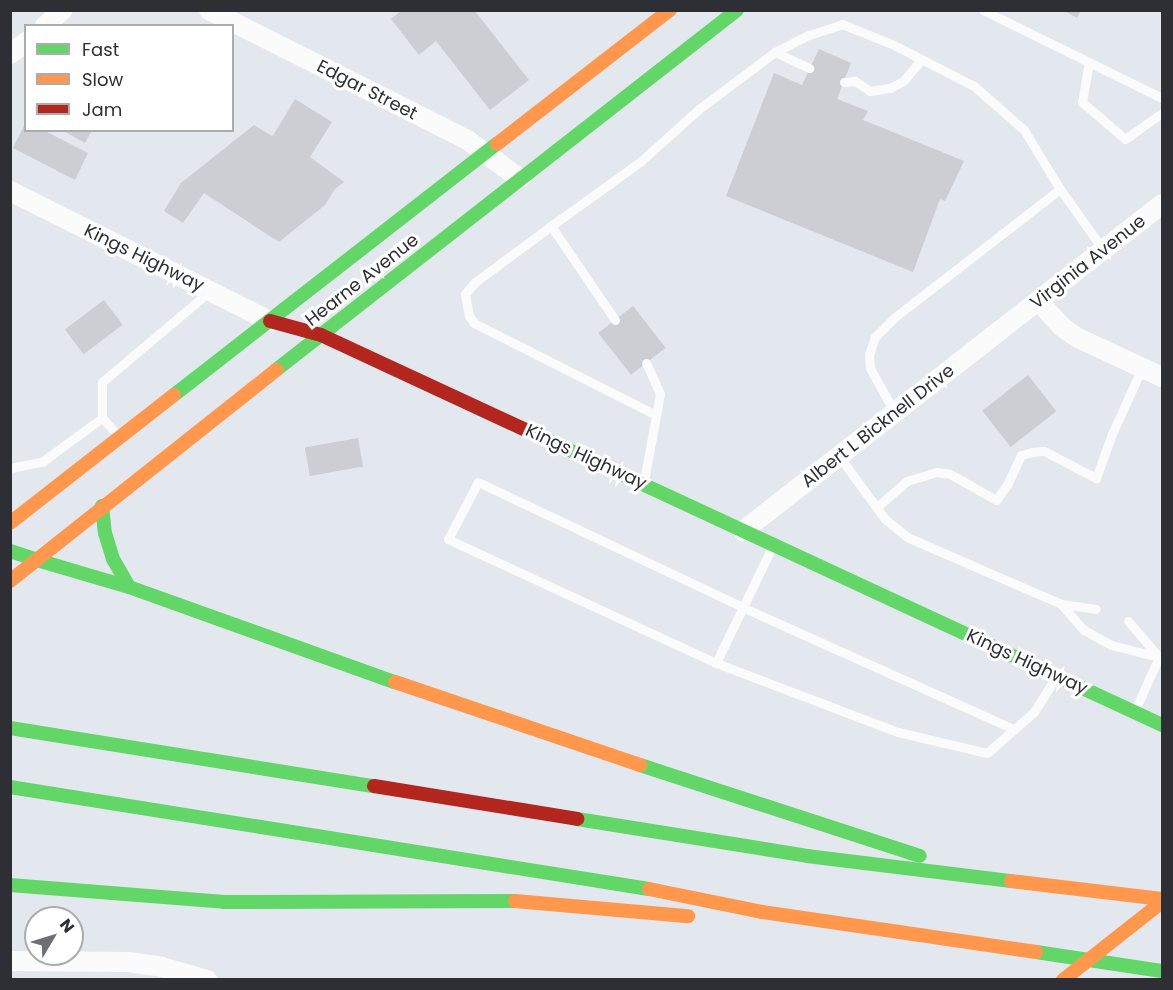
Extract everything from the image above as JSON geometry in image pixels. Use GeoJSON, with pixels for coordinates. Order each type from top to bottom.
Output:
{"type":"FeatureCollection","features":[{"type":"Feature","properties":{"kind":"main road","name":"Hearne Avenue"},"geometry":{"type":"LineString","coordinates":[[10,523],[488,154],[584,84],[670,10]]}},
{"type":"Feature","properties":{"kind":"main road","name":"Hearne Avenue"},"geometry":{"type":"LineString","coordinates":[[10,580],[520,179],[603,108],[738,10]]}},
{"type":"Feature","properties":{"kind":"main road","name":"Kings Highway"},"geometry":{"type":"LineString","coordinates":[[270,321],[321,334],[1162,725]]}},
{"type":"Feature","properties":{"kind":"main road"},"geometry":{"type":"LineString","coordinates":[[102,506],[105,533],[113,559],[129,587]]}},
{"type":"Feature","properties":{"kind":"main road"},"geometry":{"type":"LineString","coordinates":[[10,551],[129,587],[534,731],[799,815],[862,838],[916,855],[1056,886]]}},
{"type":"Feature","properties":{"kind":"main road"},"geometry":{"type":"LineString","coordinates":[[10,728],[807,856],[1162,901]]}},
{"type":"Feature","properties":{"kind":"main road"},"geometry":{"type":"LineString","coordinates":[[10,787],[660,891],[762,912],[1162,971]]}},
{"type":"Feature","properties":{"kind":"main road"},"geometry":{"type":"LineString","coordinates":[[10,885],[224,902],[508,900],[696,917]]}},
{"type":"Feature","properties":{"kind":"main road"},"geometry":{"type":"LineString","coordinates":[[1063,980],[1162,901]]}},
{"type":"Feature","properties":{"kind":"main road"},"geometry":{"type":"LineString","coordinates":[[732,921],[980,945]]}},
{"type":"Feature","properties":{"kind":"street"},"geometry":{"type":"LineString","coordinates":[[47,24],[63,10]]}},
{"type":"Feature","properties":{"kind":"street","name":"Edgar Street"},"geometry":{"type":"LineString","coordinates":[[209,10],[465,139],[520,179]]}},
{"type":"Feature","properties":{"kind":"street"},"geometry":{"type":"LineString","coordinates":[[10,54],[24,44]]}},
{"type":"Feature","properties":{"kind":"street","name":"Kings Highway"},"geometry":{"type":"LineString","coordinates":[[10,191],[270,321]]}},
{"type":"Feature","properties":{"kind":"street","name":"Virginia Avenue"},"geometry":{"type":"LineString","coordinates":[[1014,320],[1162,204]]}},
{"type":"Feature","properties":{"kind":"street"},"geometry":{"type":"LineString","coordinates":[[1038,302],[1062,327],[1078,338],[1162,377]]}},
{"type":"Feature","properties":{"kind":"street","name":"Albert L Bicknell Drive"},"geometry":{"type":"LineString","coordinates":[[743,531],[1014,320]]}},
{"type":"Feature","properties":{"kind":"street"},"geometry":{"type":"LineString","coordinates":[[10,961],[128,962],[162,967],[207,980]]}},
{"type":"Feature","properties":{"kind":"lane"},"geometry":{"type":"LineString","coordinates":[[983,10],[1162,98]]}},
{"type":"Feature","properties":{"kind":"lane"},"geometry":{"type":"LineString","coordinates":[[656,415],[474,323],[469,316],[465,294],[475,282],[641,161],[699,109],[775,52],[809,35],[842,24],[892,44],[974,86],[1024,130],[1060,189],[1104,251]]}},
{"type":"Feature","properties":{"kind":"lane"},"geometry":{"type":"LineString","coordinates":[[775,52],[810,68]]}},
{"type":"Feature","properties":{"kind":"lane"},"geometry":{"type":"LineString","coordinates":[[844,82],[855,81],[870,91],[890,88],[903,81],[921,60]]}},
{"type":"Feature","properties":{"kind":"lane"},"geometry":{"type":"LineString","coordinates":[[1089,62],[1082,102],[1125,140],[1162,113]]}},
{"type":"Feature","properties":{"kind":"lane"},"geometry":{"type":"LineString","coordinates":[[895,412],[870,368],[869,355],[875,337],[895,317],[1060,189]]}},
{"type":"Feature","properties":{"kind":"lane"},"geometry":{"type":"LineString","coordinates":[[551,226],[615,320]]}},
{"type":"Feature","properties":{"kind":"lane"},"geometry":{"type":"LineString","coordinates":[[120,437],[102,418],[102,382],[210,291]]}},
{"type":"Feature","properties":{"kind":"lane"},"geometry":{"type":"LineString","coordinates":[[644,484],[660,394],[646,363]]}},
{"type":"Feature","properties":{"kind":"lane"},"geometry":{"type":"LineString","coordinates":[[877,507],[907,481],[937,471],[950,474],[996,500],[1007,485],[1021,455],[1032,452],[1044,451],[1096,478],[1112,434],[1142,368]]}},
{"type":"Feature","properties":{"kind":"lane"},"geometry":{"type":"LineString","coordinates":[[10,468],[42,462],[102,418]]}},
{"type":"Feature","properties":{"kind":"lane"},"geometry":{"type":"LineString","coordinates":[[839,456],[885,519],[907,537],[1061,604],[1096,609]]}},
{"type":"Feature","properties":{"kind":"lane"},"geometry":{"type":"LineString","coordinates":[[1014,729],[742,607],[478,482],[448,539],[716,663],[898,732],[987,753],[1034,712],[1057,675]]}},
{"type":"Feature","properties":{"kind":"lane"},"geometry":{"type":"LineString","coordinates":[[716,663],[773,544]]}},
{"type":"Feature","properties":{"kind":"lane"},"geometry":{"type":"LineString","coordinates":[[1061,604],[1084,630],[1111,645],[1161,657]]}},
{"type":"Feature","properties":{"kind":"lane"},"geometry":{"type":"LineString","coordinates":[[1128,621],[1161,657]]}},
{"type":"Feature","properties":{"kind":"lane"},"geometry":{"type":"LineString","coordinates":[[1134,712],[1161,657]]}},
{"type":"Feature","properties":{"kind":"building"},"geometry":{"type":"Polygon","coordinates":[[[402,10],[474,10],[529,80],[490,110],[436,41],[419,55],[391,19],[402,10]]]}},
{"type":"Feature","properties":{"kind":"building"},"geometry":{"type":"Polygon","coordinates":[[[1063,10],[1081,10],[1077,18],[1063,10]]]}},
{"type":"Feature","properties":{"kind":"building"},"geometry":{"type":"Polygon","coordinates":[[[819,49],[851,63],[837,99],[868,111],[863,120],[964,161],[945,201],[940,199],[913,272],[726,196],[774,73],[802,85],[819,49]]]}},
{"type":"Feature","properties":{"kind":"building"},"geometry":{"type":"Polygon","coordinates":[[[295,99],[332,122],[310,157],[344,182],[335,189],[325,205],[279,242],[204,193],[183,223],[164,211],[181,183],[254,125],[272,136],[295,99]]]}},
{"type":"Feature","properties":{"kind":"building"},"geometry":{"type":"Polygon","coordinates":[[[24,126],[24,132],[47,132],[88,153],[75,180],[13,148],[24,126]]]}},
{"type":"Feature","properties":{"kind":"building"},"geometry":{"type":"Polygon","coordinates":[[[66,132],[91,132],[85,143],[66,132]]]}},
{"type":"Feature","properties":{"kind":"building"},"geometry":{"type":"Polygon","coordinates":[[[104,300],[123,325],[84,354],[65,329],[104,300]]]}},
{"type":"Feature","properties":{"kind":"building"},"geometry":{"type":"Polygon","coordinates":[[[633,306],[666,348],[631,375],[598,333],[633,306]]]}},
{"type":"Feature","properties":{"kind":"building"},"geometry":{"type":"Polygon","coordinates":[[[1028,375],[1056,411],[1011,447],[982,411],[1028,375]]]}},
{"type":"Feature","properties":{"kind":"building"},"geometry":{"type":"Polygon","coordinates":[[[358,438],[363,467],[310,476],[305,447],[358,438]]]}},
{"type":"Feature","properties":{"kind":"traffic: fast"},"geometry":{"type":"LineString","coordinates":[[276,370],[737,10]]}},
{"type":"Feature","properties":{"kind":"traffic: fast"},"geometry":{"type":"LineString","coordinates":[[174,395],[497,144]]}},
{"type":"Feature","properties":{"kind":"traffic: fast"},"geometry":{"type":"LineString","coordinates":[[541,437],[1162,725]]}},
{"type":"Feature","properties":{"kind":"traffic: fast"},"geometry":{"type":"LineString","coordinates":[[102,506],[105,533],[113,559],[129,587]]}},
{"type":"Feature","properties":{"kind":"traffic: fast"},"geometry":{"type":"LineString","coordinates":[[10,551],[37,560]]}},
{"type":"Feature","properties":{"kind":"traffic: fast"},"geometry":{"type":"LineString","coordinates":[[37,560],[129,587],[395,682]]}},
{"type":"Feature","properties":{"kind":"traffic: fast"},"geometry":{"type":"LineString","coordinates":[[10,728],[374,786]]}},
{"type":"Feature","properties":{"kind":"traffic: fast"},"geometry":{"type":"LineString","coordinates":[[640,765],[920,856]]}},
{"type":"Feature","properties":{"kind":"traffic: fast"},"geometry":{"type":"LineString","coordinates":[[10,787],[649,889]]}},
{"type":"Feature","properties":{"kind":"traffic: fast"},"geometry":{"type":"LineString","coordinates":[[577,819],[807,856],[1011,881]]}},
{"type":"Feature","properties":{"kind":"traffic: fast"},"geometry":{"type":"LineString","coordinates":[[10,885],[224,902],[515,901]]}},
{"type":"Feature","properties":{"kind":"traffic: fast"},"geometry":{"type":"LineString","coordinates":[[1036,952],[1162,971]]}},
{"type":"Feature","properties":{"kind":"traffic: slow"},"geometry":{"type":"LineString","coordinates":[[497,144],[670,10]]}},
{"type":"Feature","properties":{"kind":"traffic: slow"},"geometry":{"type":"LineString","coordinates":[[10,581],[276,370]]}},
{"type":"Feature","properties":{"kind":"traffic: slow"},"geometry":{"type":"LineString","coordinates":[[10,523],[174,395]]}},
{"type":"Feature","properties":{"kind":"traffic: slow"},"geometry":{"type":"LineString","coordinates":[[395,682],[640,765]]}},
{"type":"Feature","properties":{"kind":"traffic: slow"},"geometry":{"type":"LineString","coordinates":[[1011,881],[1162,899]]}},
{"type":"Feature","properties":{"kind":"traffic: slow"},"geometry":{"type":"LineString","coordinates":[[649,889],[762,912],[1036,952]]}},
{"type":"Feature","properties":{"kind":"traffic: slow"},"geometry":{"type":"LineString","coordinates":[[515,901],[688,916]]}},
{"type":"Feature","properties":{"kind":"traffic: slow"},"geometry":{"type":"LineString","coordinates":[[1063,980],[1162,902]]}},
{"type":"Feature","properties":{"kind":"traffic: jam"},"geometry":{"type":"LineString","coordinates":[[270,321],[321,335],[541,437]]}},
{"type":"Feature","properties":{"kind":"traffic: jam"},"geometry":{"type":"LineString","coordinates":[[374,786],[577,819]]}}]}
